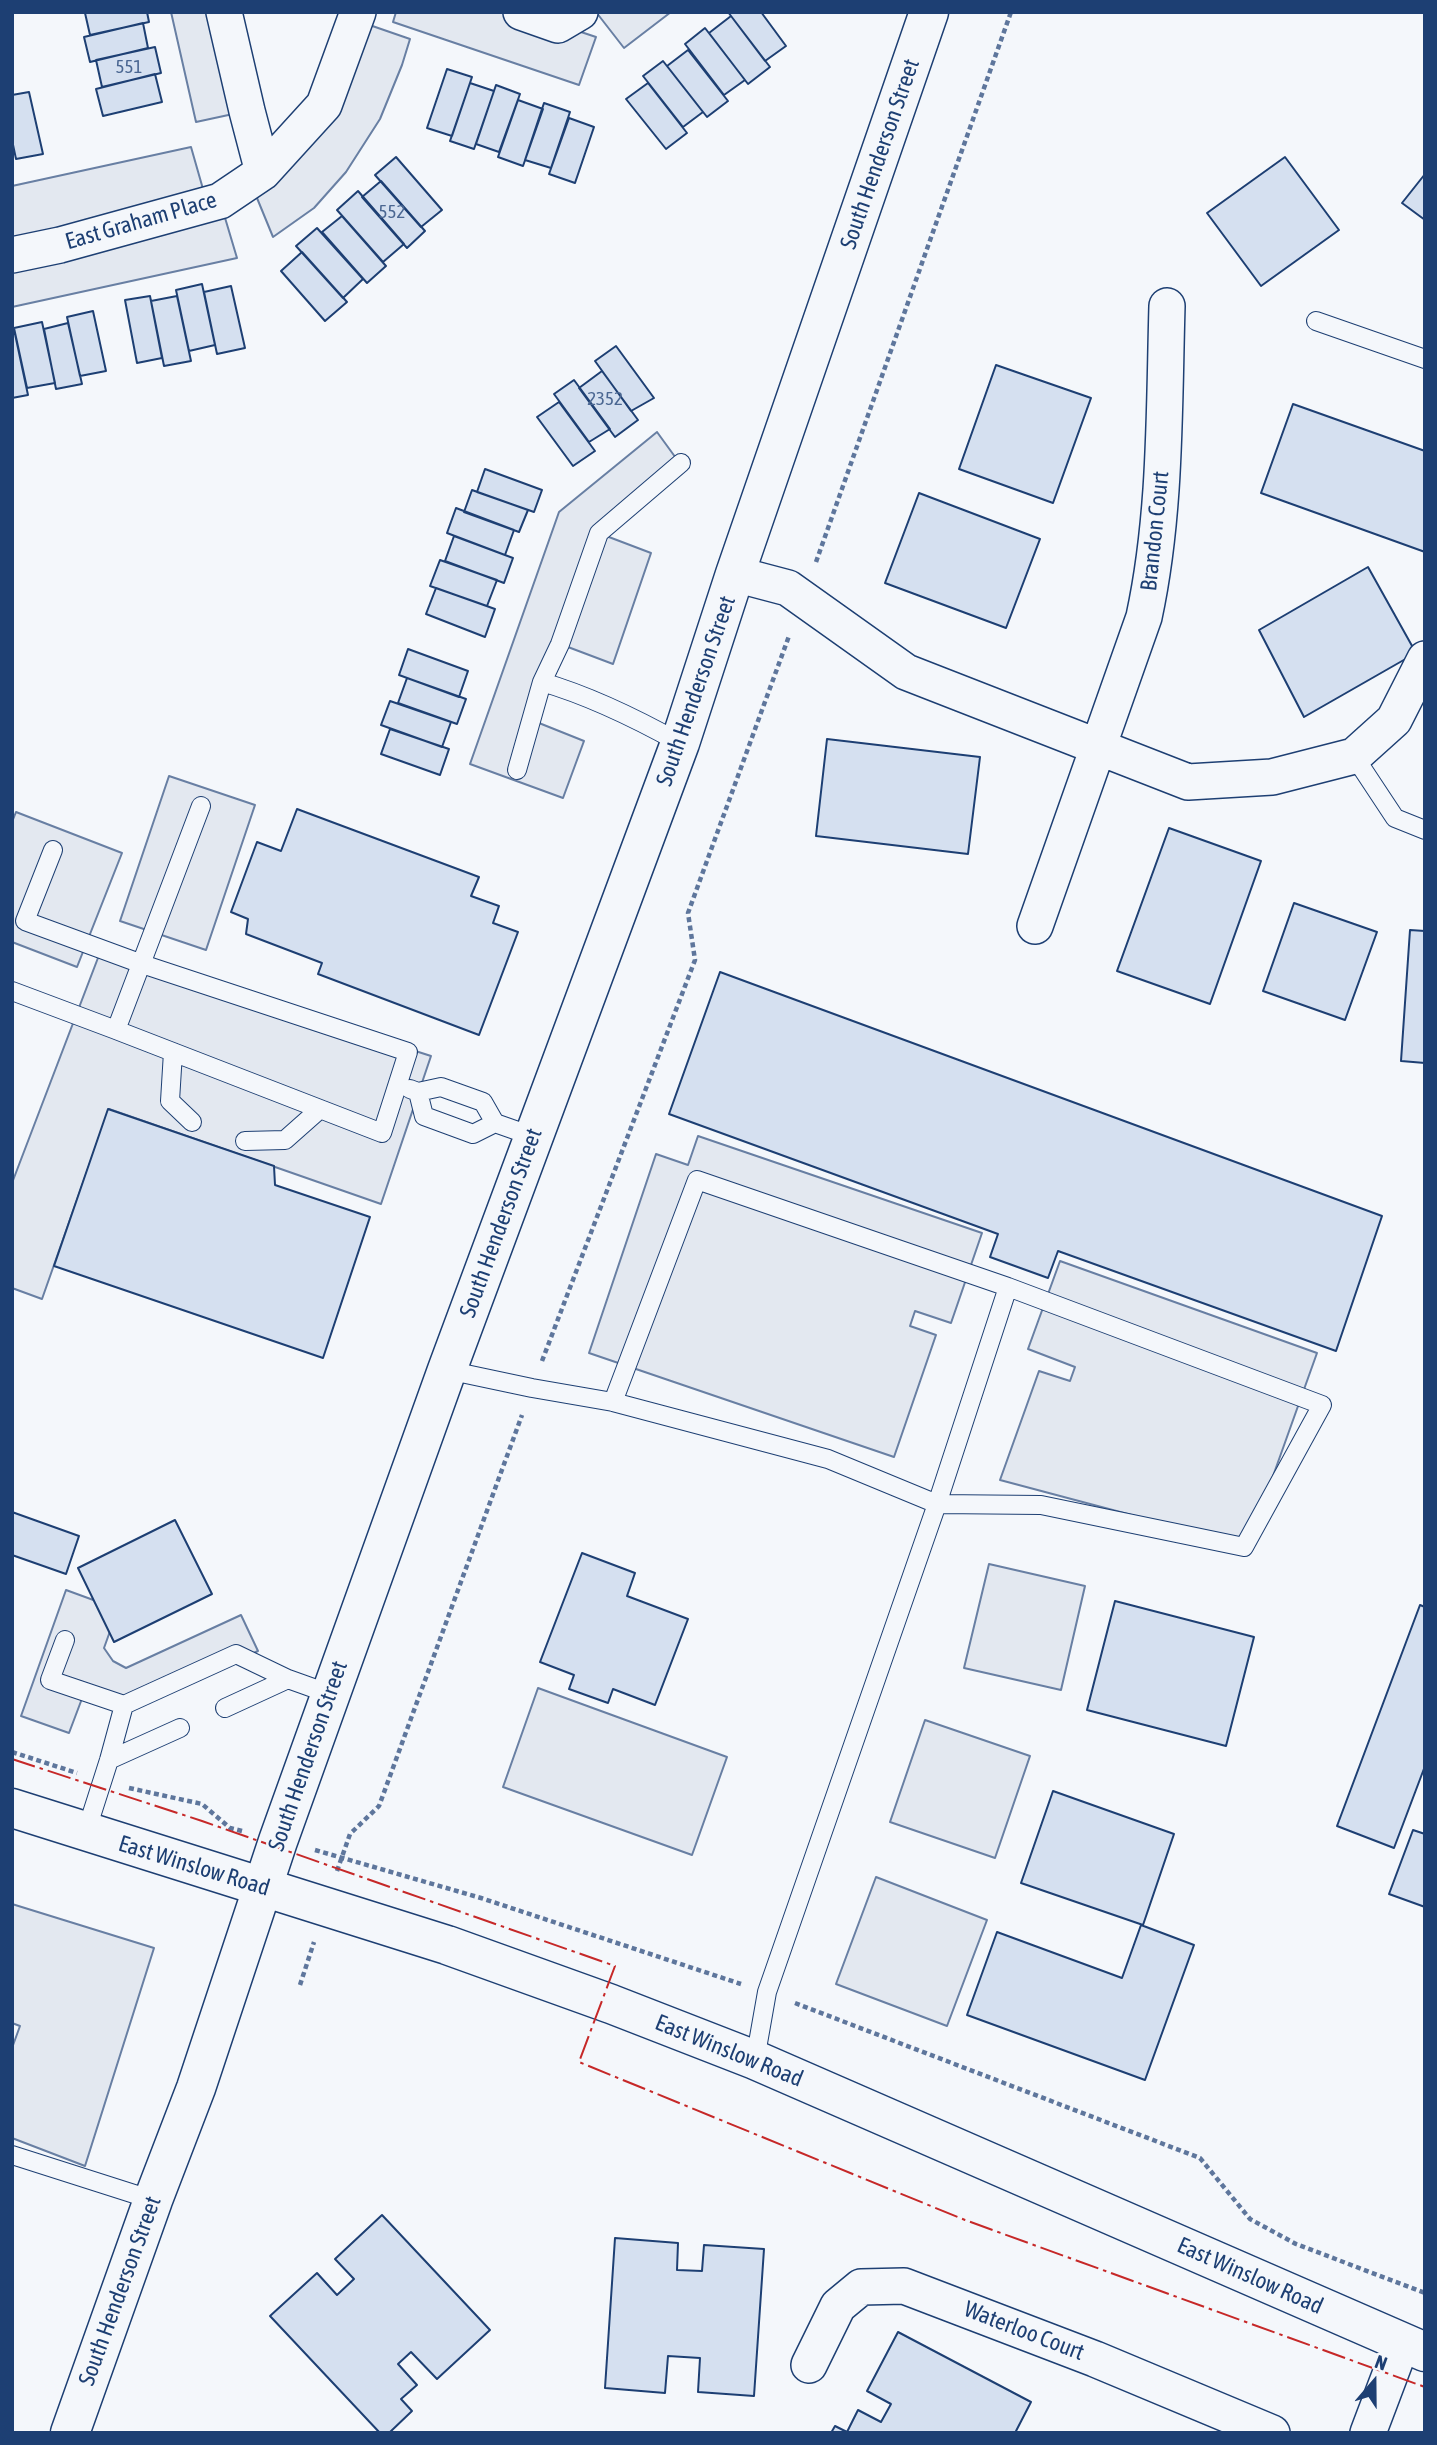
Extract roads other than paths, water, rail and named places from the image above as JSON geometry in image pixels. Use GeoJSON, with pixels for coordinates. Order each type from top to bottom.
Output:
{"type":"FeatureCollection","features":[{"type":"Feature","properties":{"kind":"street"},"geometry":{"type":"LineString","coordinates":[[224,12],[263,173]]}},
{"type":"Feature","properties":{"kind":"street","name":"East Graham Place"},"geometry":{"type":"LineString","coordinates":[[12,255],[60,245],[220,201],[263,173],[324,105],[358,12]]}},
{"type":"Feature","properties":{"kind":"street"},"geometry":{"type":"LineString","coordinates":[[521,12],[558,24],[580,12]]}},
{"type":"Feature","properties":{"kind":"street","name":"South Henderson Street"},"geometry":{"type":"LineString","coordinates":[[70,2433],[196,2088],[330,1694],[532,1136],[680,743],[735,574],[929,12]]}},
{"type":"Feature","properties":{"kind":"street","name":"Brandon Court"},"geometry":{"type":"LineString","coordinates":[[1035,926],[1144,617],[1154,569],[1161,488],[1167,306]]}},
{"type":"Feature","properties":{"kind":"street"},"geometry":{"type":"LineString","coordinates":[[735,574],[789,588],[906,672],[1188,782],[1272,778],[1354,756],[1394,720],[1425,659]]}},
{"type":"Feature","properties":{"kind":"street","name":"East Winslow Road"},"geometry":{"type":"LineString","coordinates":[[12,1808],[447,1945],[611,2004],[755,2060],[1413,2348]]}},
{"type":"Feature","properties":{"kind":"street","name":"Waterloo Court"},"geometry":{"type":"LineString","coordinates":[[809,2365],[838,2306],[861,2287],[904,2286],[1095,2359],[1272,2433]]}},
{"type":"Feature","properties":{"kind":"street"},"geometry":{"type":"LineString","coordinates":[[1368,2433],[1413,2348]]}},
{"type":"Feature","properties":{"kind":"lane"},"geometry":{"type":"LineString","coordinates":[[1316,321],[1425,359]]}},
{"type":"Feature","properties":{"kind":"lane"},"geometry":{"type":"LineString","coordinates":[[517,770],[542,682],[560,644],[599,533],[681,463]]}},
{"type":"Feature","properties":{"kind":"lane"},"geometry":{"type":"LineString","coordinates":[[542,682],[572,692],[652,727],[680,743]]}},
{"type":"Feature","properties":{"kind":"lane"},"geometry":{"type":"LineString","coordinates":[[1354,756],[1395,818],[1425,830]]}},
{"type":"Feature","properties":{"kind":"lane"},"geometry":{"type":"LineString","coordinates":[[116,1030],[201,806]]}},
{"type":"Feature","properties":{"kind":"lane"},"geometry":{"type":"LineString","coordinates":[[12,992],[382,1133],[408,1052],[142,964],[25,921],[53,850]]}},
{"type":"Feature","properties":{"kind":"lane"},"geometry":{"type":"LineString","coordinates":[[173,1052],[170,1101],[192,1122]]}},
{"type":"Feature","properties":{"kind":"lane"},"geometry":{"type":"LineString","coordinates":[[397,1085],[418,1092],[441,1087],[483,1102],[495,1123],[532,1136]]}},
{"type":"Feature","properties":{"kind":"lane"},"geometry":{"type":"LineString","coordinates":[[418,1092],[424,1116],[472,1134],[495,1123]]}},
{"type":"Feature","properties":{"kind":"lane"},"geometry":{"type":"LineString","coordinates":[[245,1141],[285,1140],[320,1109]]}},
{"type":"Feature","properties":{"kind":"lane"},"geometry":{"type":"LineString","coordinates":[[447,1370],[613,1402],[828,1458],[937,1504],[1041,1505],[1244,1547],[1322,1405],[1008,1287],[697,1180],[613,1402]]}},
{"type":"Feature","properties":{"kind":"lane"},"geometry":{"type":"LineString","coordinates":[[755,2060],[767,1992],[937,1504],[1008,1287]]}},
{"type":"Feature","properties":{"kind":"lane"},"geometry":{"type":"LineString","coordinates":[[65,1640],[50,1680],[124,1704],[236,1654],[288,1679],[330,1694]]}},
{"type":"Feature","properties":{"kind":"lane"},"geometry":{"type":"LineString","coordinates":[[225,1708],[288,1679]]}},
{"type":"Feature","properties":{"kind":"lane"},"geometry":{"type":"LineString","coordinates":[[86,1832],[124,1704]]}},
{"type":"Feature","properties":{"kind":"lane"},"geometry":{"type":"LineString","coordinates":[[109,1760],[180,1728]]}},
{"type":"Feature","properties":{"kind":"lane"},"geometry":{"type":"LineString","coordinates":[[12,2155],[153,2200]]}}]}
